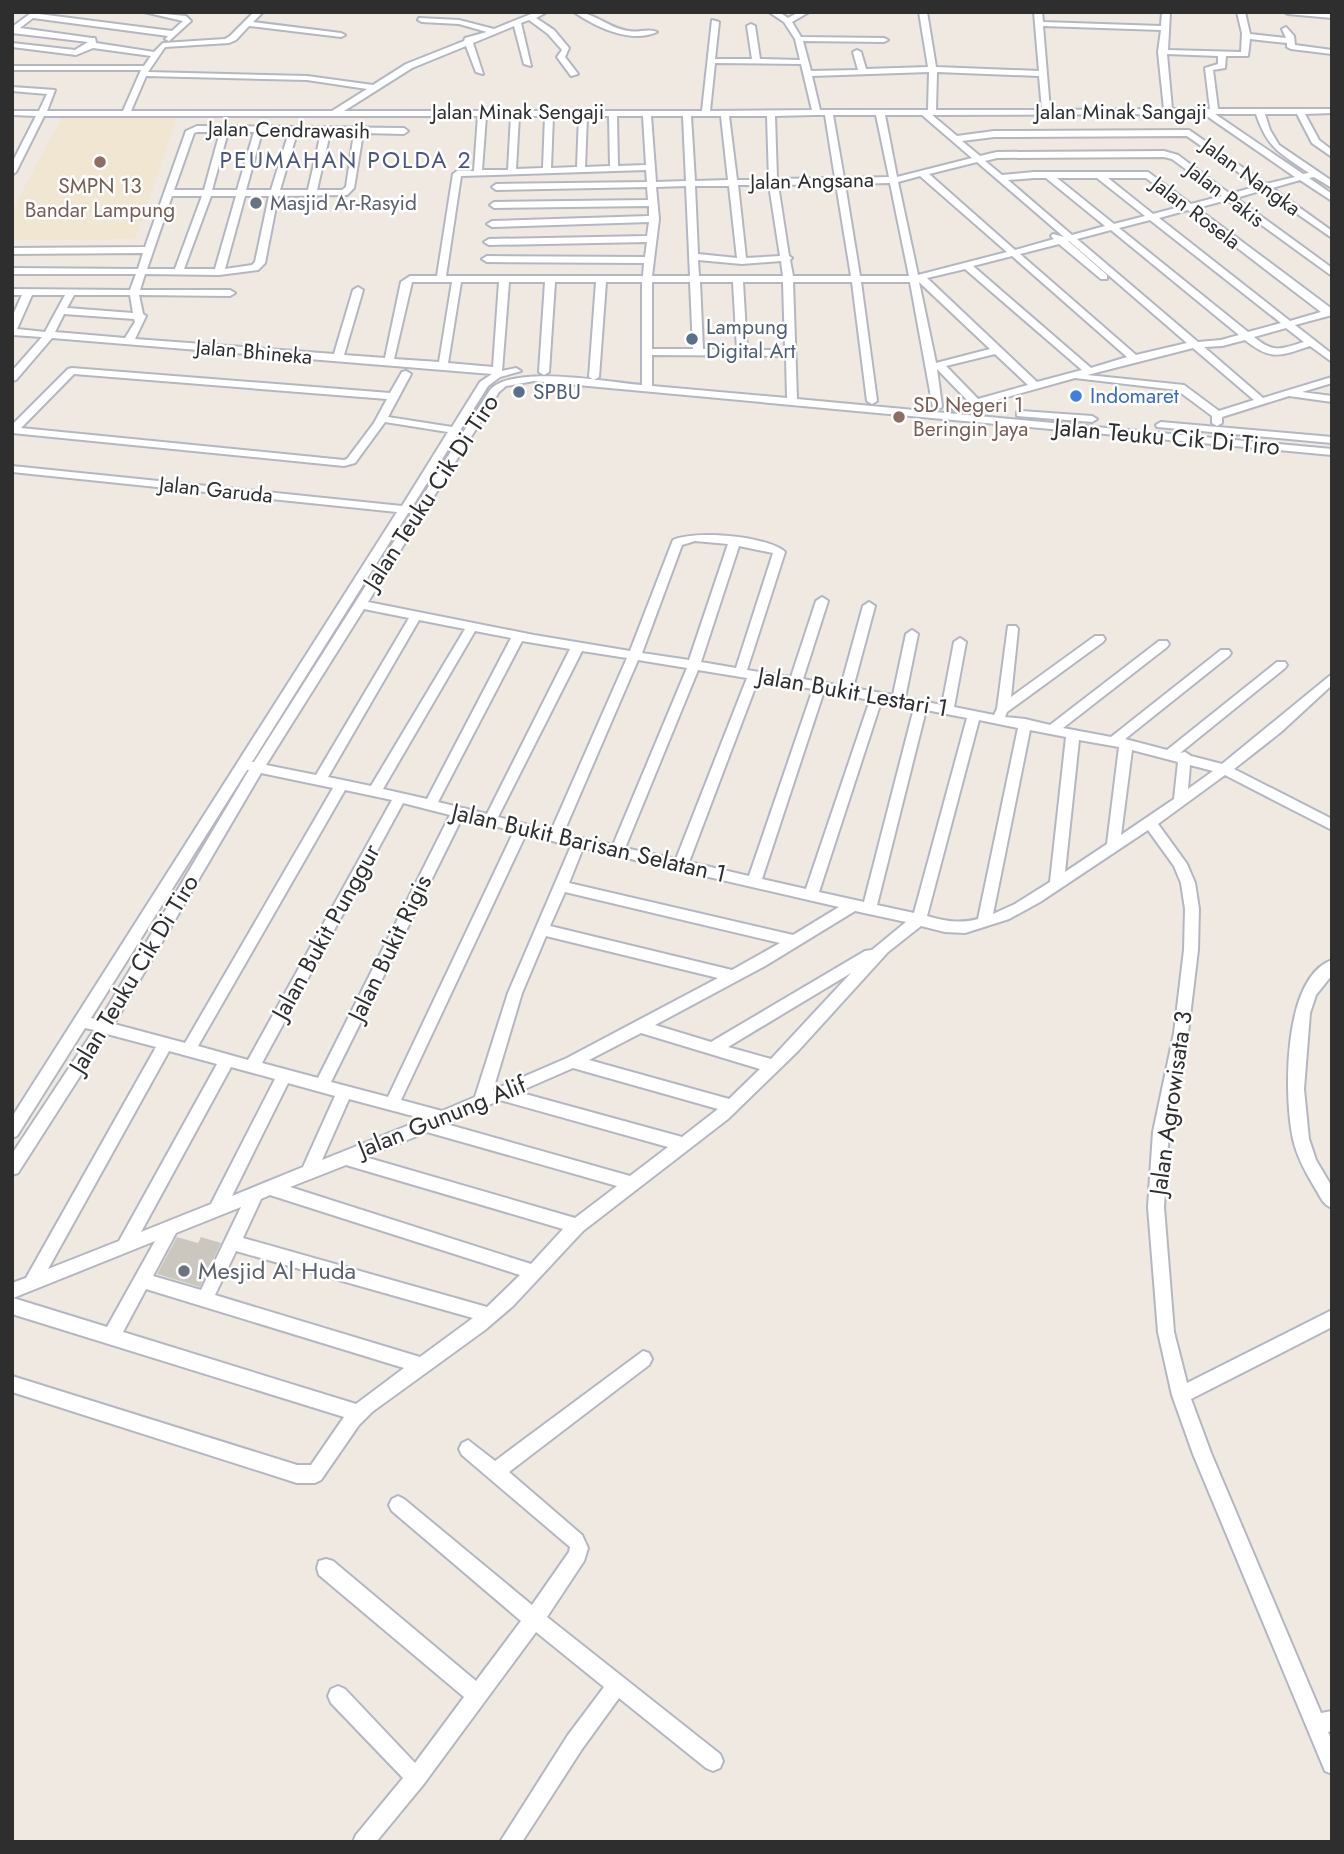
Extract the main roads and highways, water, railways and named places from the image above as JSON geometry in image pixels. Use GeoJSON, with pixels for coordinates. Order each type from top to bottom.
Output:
{"type":"FeatureCollection","features":[{"type":"Feature","properties":{"kind":"place","name":"SMPN 13 Bandar Lampung"},"geometry":{"type":"Point","coordinates":[100,162]}},
{"type":"Feature","properties":{"kind":"place","name":"Masjid Ar-Rasyid"},"geometry":{"type":"Point","coordinates":[256,203]}},
{"type":"Feature","properties":{"kind":"place","name":"Lampung Digital Art"},"geometry":{"type":"Point","coordinates":[692,339]}},
{"type":"Feature","properties":{"kind":"place","name":"SPBU"},"geometry":{"type":"Point","coordinates":[519,392]}},
{"type":"Feature","properties":{"kind":"place","name":"Indomaret"},"geometry":{"type":"Point","coordinates":[1076,396]}},
{"type":"Feature","properties":{"kind":"place","name":"SD Negeri 1 Beringin Jaya"},"geometry":{"type":"Point","coordinates":[899,417]}},
{"type":"Feature","properties":{"kind":"place","name":"Mesjid Al Huda"},"geometry":{"type":"Point","coordinates":[184,1271]}},
{"type":"Feature","properties":{"kind":"district","name":"PEUMAHAN POLDA 2"},"geometry":{"type":"Point","coordinates":[346,160]}}]}
